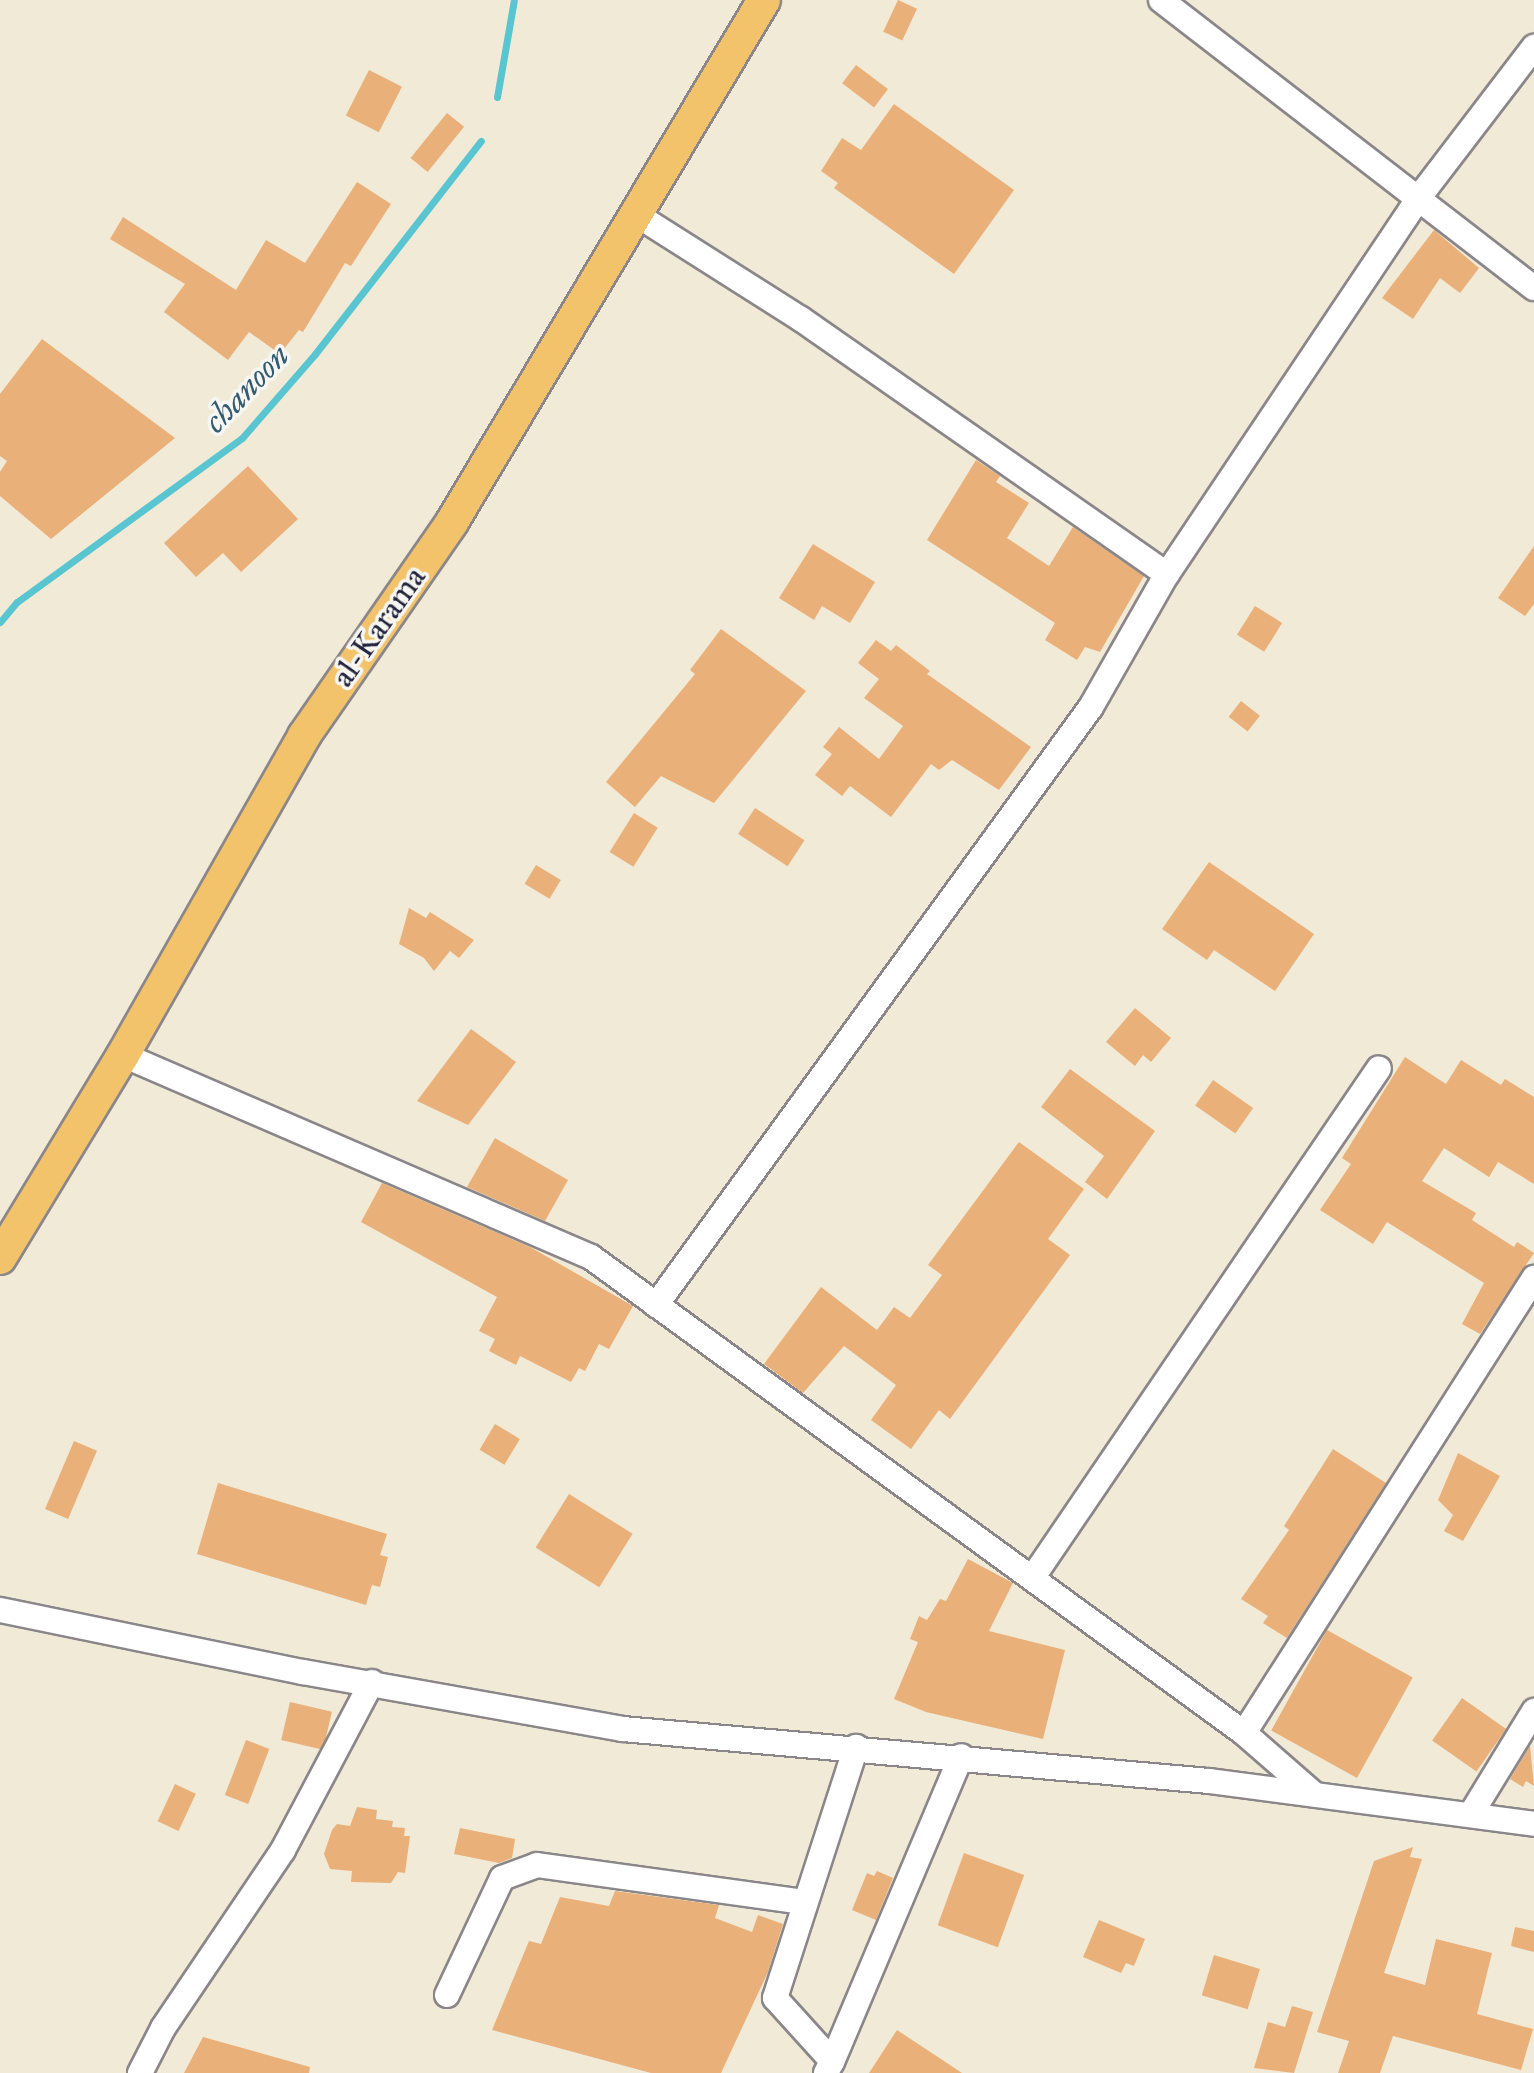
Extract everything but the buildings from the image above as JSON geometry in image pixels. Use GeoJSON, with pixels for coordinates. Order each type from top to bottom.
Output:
{"type":"FeatureCollection","features":[{"type":"Feature","properties":{"kind":"main road","name":"al-Karama"},"geometry":{"type":"LineString","coordinates":[[0,1258],[123,1055],[304,736],[452,522],[764,0]]}},
{"type":"Feature","properties":{"kind":"street"},"geometry":{"type":"LineString","coordinates":[[1161,0],[1534,288]]}},
{"type":"Feature","properties":{"kind":"street"},"geometry":{"type":"LineString","coordinates":[[656,1305],[1091,707],[1167,574],[1417,200],[1534,47]]}},
{"type":"Feature","properties":{"kind":"street"},"geometry":{"type":"LineString","coordinates":[[637,215],[801,319],[1167,574]]}},
{"type":"Feature","properties":{"kind":"street"},"geometry":{"type":"LineString","coordinates":[[123,1055],[591,1257],[1244,1733],[1314,1794]]}},
{"type":"Feature","properties":{"kind":"street"},"geometry":{"type":"LineString","coordinates":[[1033,1577],[1379,1068]]}},
{"type":"Feature","properties":{"kind":"street"},"geometry":{"type":"LineString","coordinates":[[1244,1733],[1534,1278]]}},
{"type":"Feature","properties":{"kind":"street"},"geometry":{"type":"LineString","coordinates":[[0,1610],[623,1729],[961,1756],[1314,1794],[1534,1824]]}},
{"type":"Feature","properties":{"kind":"street"},"geometry":{"type":"LineString","coordinates":[[140,2073],[163,2028],[283,1850],[372,1682]]}},
{"type":"Feature","properties":{"kind":"street"},"geometry":{"type":"LineString","coordinates":[[1471,1814],[1534,1711]]}},
{"type":"Feature","properties":{"kind":"street"},"geometry":{"type":"LineString","coordinates":[[856,1747],[775,1998],[830,2065],[961,1756]]}},
{"type":"Feature","properties":{"kind":"street"},"geometry":{"type":"LineString","coordinates":[[447,1995],[502,1878],[537,1865],[804,1902]]}},
{"type":"Feature","properties":{"kind":"waterway","name":"chanoon"},"geometry":{"type":"LineString","coordinates":[[497,97],[514,0]]}},
{"type":"Feature","properties":{"kind":"waterway","name":"chanoon"},"geometry":{"type":"LineString","coordinates":[[0,622],[17,602],[242,438],[315,354],[481,141]]}}]}
